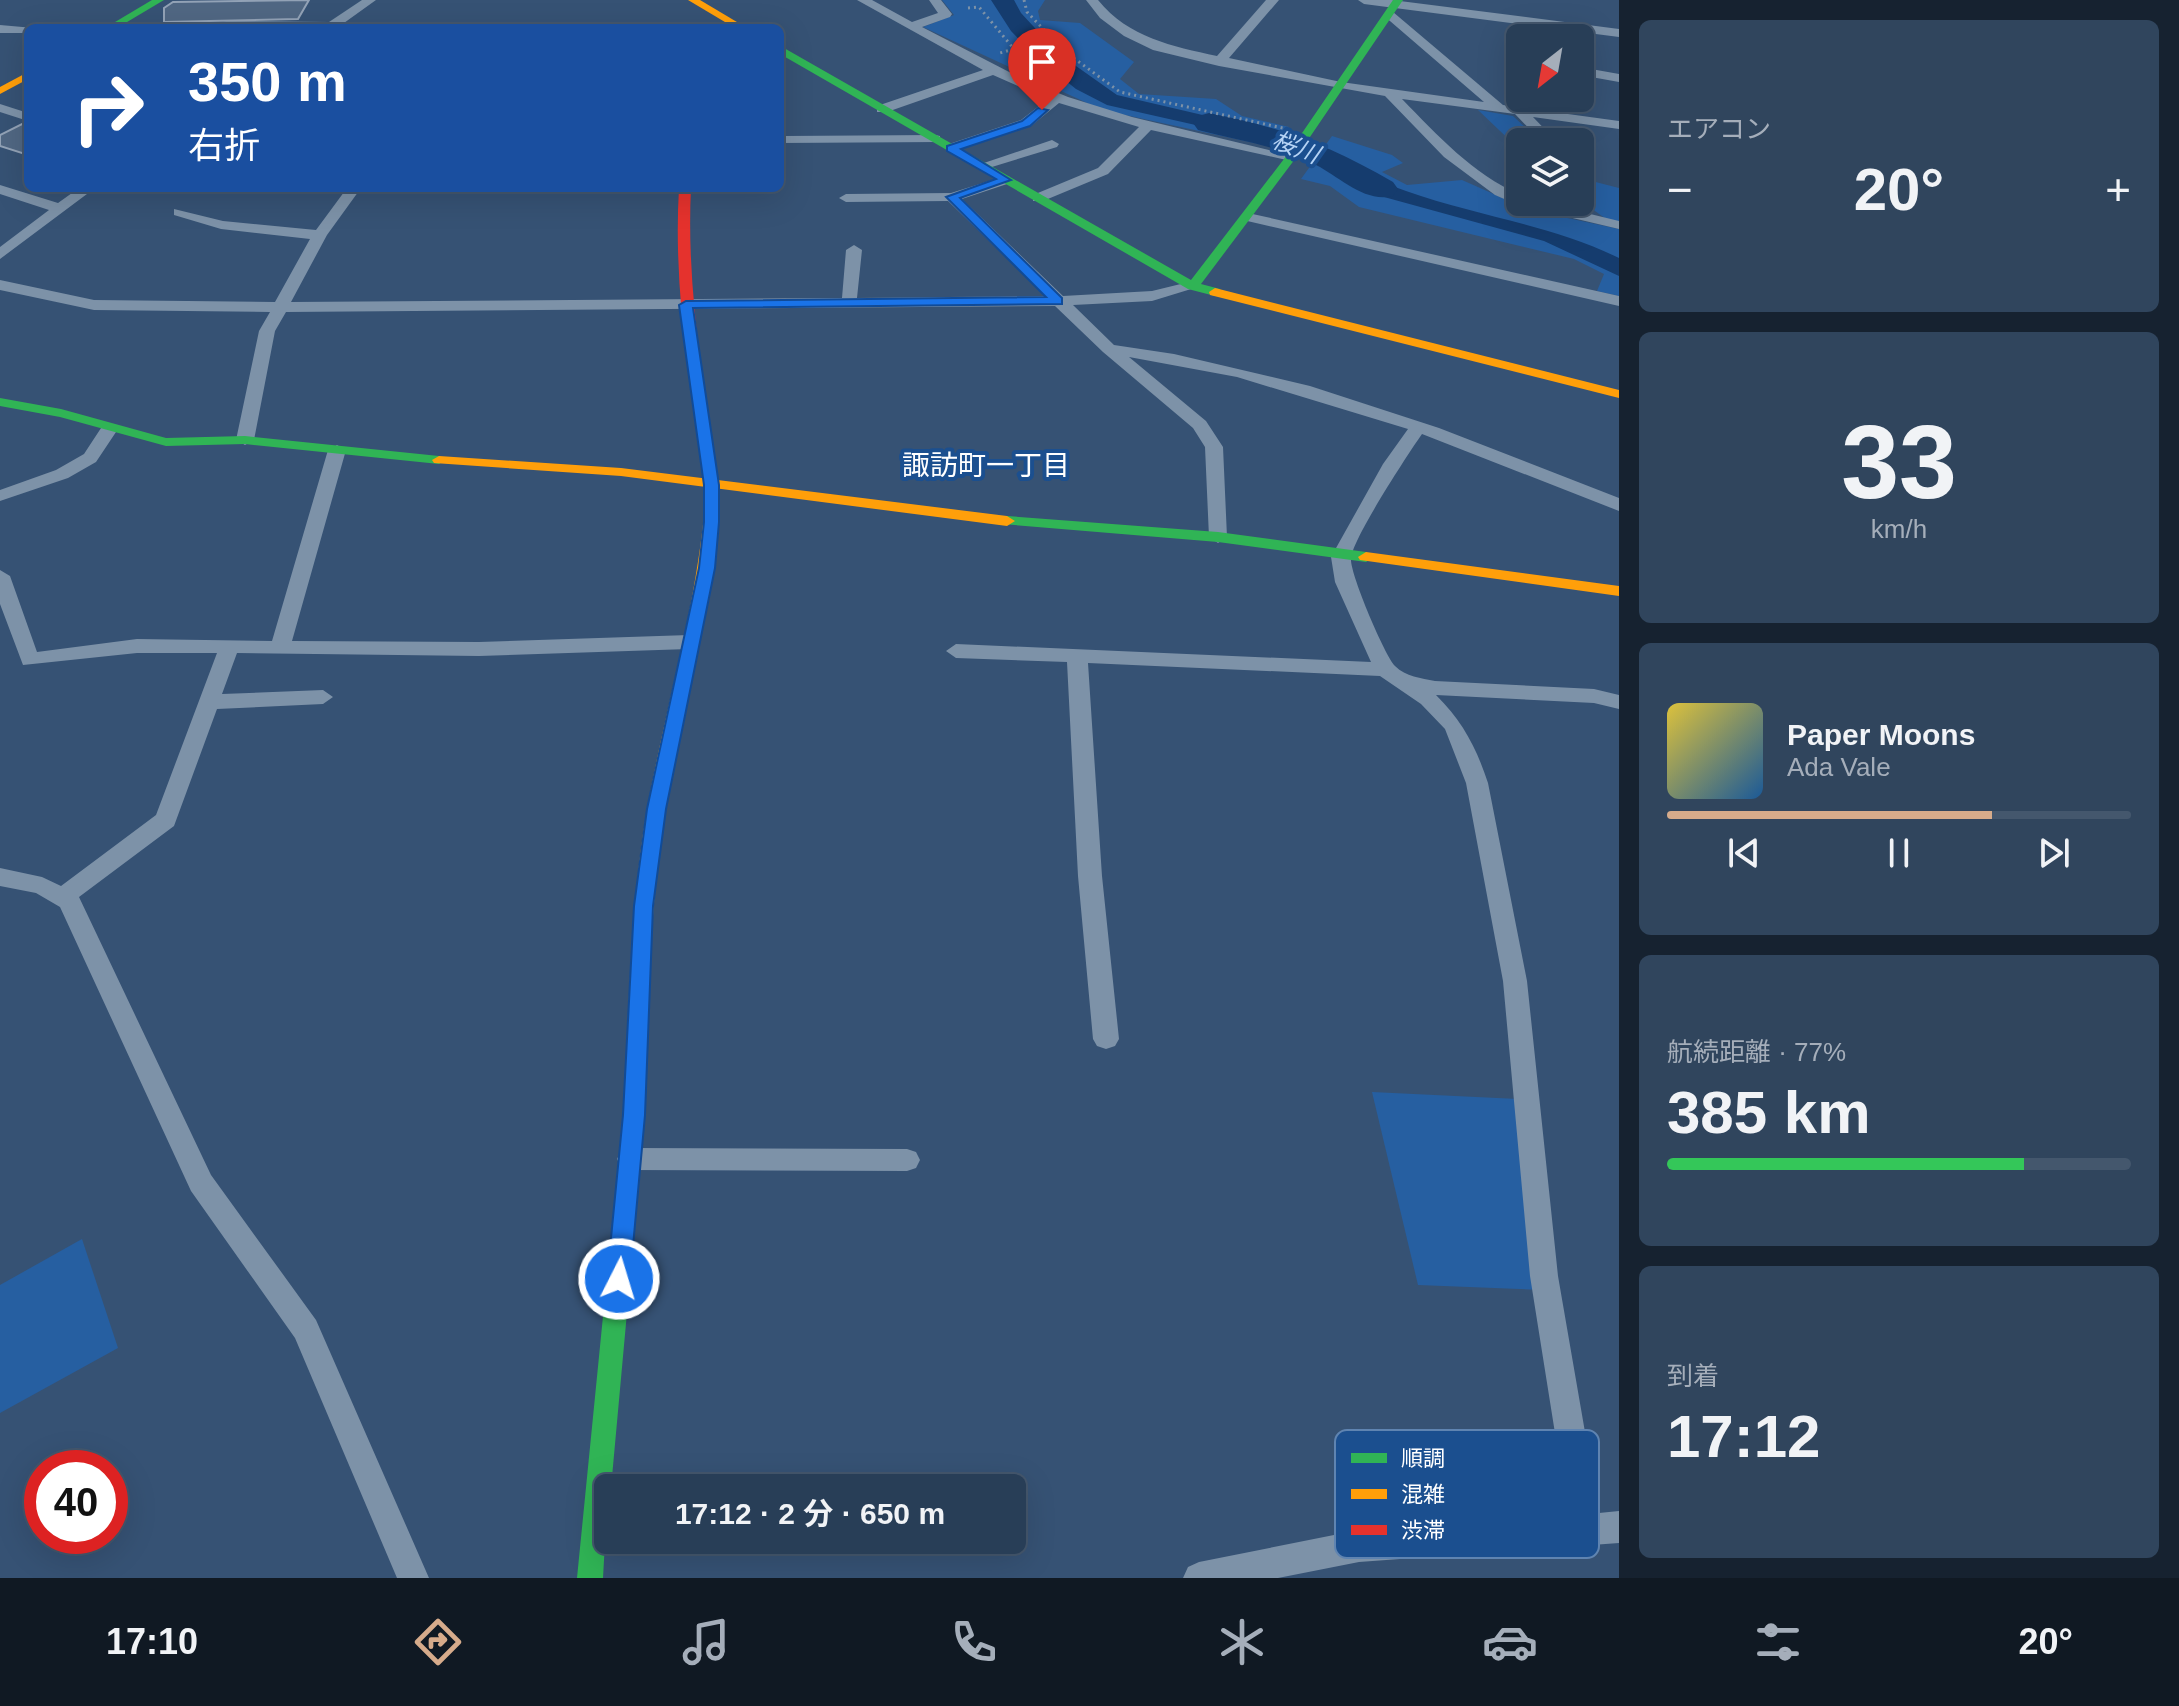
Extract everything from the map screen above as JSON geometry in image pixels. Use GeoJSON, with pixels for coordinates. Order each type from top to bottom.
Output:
{"type":"FeatureCollection","features":[{"type":"Feature","properties":{"kind":"main road"},"geometry":{"type":"LineString","coordinates":[[117,24],[159,0]]}},
{"type":"Feature","properties":{"kind":"main road"},"geometry":{"type":"LineString","coordinates":[[693,0],[735,24]]}},
{"type":"Feature","properties":{"kind":"main road"},"geometry":{"type":"LineString","coordinates":[[1193,286],[1292,156],[1394,7]]}},
{"type":"Feature","properties":{"kind":"main road"},"geometry":{"type":"LineString","coordinates":[[784,52],[1193,286],[1619,394]]}},
{"type":"Feature","properties":{"kind":"main road"},"geometry":{"type":"LineString","coordinates":[[0,91],[24,77]]}},
{"type":"Feature","properties":{"kind":"main road"},"geometry":{"type":"LineString","coordinates":[[590,1578],[630,1159],[643,906],[656,809],[707,568],[712,485],[686,305],[681,234],[685,192]]}},
{"type":"Feature","properties":{"kind":"main road"},"geometry":{"type":"LineString","coordinates":[[0,402],[61,413],[109,429],[166,442],[245,440],[621,472],[1105,531],[1218,537],[1341,557],[1619,591]]}},
{"type":"Feature","properties":{"kind":"street"},"geometry":{"type":"LineString","coordinates":[[334,24],[370,0]]}},
{"type":"Feature","properties":{"kind":"street"},"geometry":{"type":"LineString","coordinates":[[863,0],[1058,97],[1148,125],[1292,156]]}},
{"type":"Feature","properties":{"kind":"street"},"geometry":{"type":"LineString","coordinates":[[912,26],[946,14],[935,0]]}},
{"type":"Feature","properties":{"kind":"street"},"geometry":{"type":"LineString","coordinates":[[1092,0],[1104,15],[1128,33],[1157,47],[1341,86],[1506,110]]}},
{"type":"Feature","properties":{"kind":"street"},"geometry":{"type":"LineString","coordinates":[[1219,62],[1273,0]]}},
{"type":"Feature","properties":{"kind":"street"},"geometry":{"type":"LineString","coordinates":[[1364,0],[1394,7],[1619,33]]}},
{"type":"Feature","properties":{"kind":"street"},"geometry":{"type":"LineString","coordinates":[[1394,7],[1500,109]]}},
{"type":"Feature","properties":{"kind":"street"},"geometry":{"type":"LineString","coordinates":[[1502,19],[1508,24]]}},
{"type":"Feature","properties":{"kind":"street"},"geometry":{"type":"LineString","coordinates":[[0,29],[24,29]]}},
{"type":"Feature","properties":{"kind":"street"},"geometry":{"type":"LineString","coordinates":[[882,109],[997,69]]}},
{"type":"Feature","properties":{"kind":"street"},"geometry":{"type":"LineString","coordinates":[[1594,74],[1619,78]]}},
{"type":"Feature","properties":{"kind":"street"},"geometry":{"type":"LineString","coordinates":[[1389,93],[1463,170],[1506,195]]}},
{"type":"Feature","properties":{"kind":"street"},"geometry":{"type":"LineString","coordinates":[[784,140],[943,144],[1026,123],[1058,97]]}},
{"type":"Feature","properties":{"kind":"street"},"geometry":{"type":"LineString","coordinates":[[0,108],[24,116]]}},
{"type":"Feature","properties":{"kind":"street"},"geometry":{"type":"LineString","coordinates":[[1520,112],[1536,128]]}},
{"type":"Feature","properties":{"kind":"street"},"geometry":{"type":"LineString","coordinates":[[1526,112],[1619,125]]}},
{"type":"Feature","properties":{"kind":"street"},"geometry":{"type":"LineString","coordinates":[[1038,198],[1103,171],[1148,125]]}},
{"type":"Feature","properties":{"kind":"street"},"geometry":{"type":"LineString","coordinates":[[982,166],[1052,144]]}},
{"type":"Feature","properties":{"kind":"street"},"geometry":{"type":"LineString","coordinates":[[846,198],[952,197],[1005,180]]}},
{"type":"Feature","properties":{"kind":"street"},"geometry":{"type":"LineString","coordinates":[[0,189],[60,209]]}},
{"type":"Feature","properties":{"kind":"street"},"geometry":{"type":"LineString","coordinates":[[0,254],[83,192]]}},
{"type":"Feature","properties":{"kind":"street"},"geometry":{"type":"LineString","coordinates":[[245,440],[267,331],[320,235],[351,192]]}},
{"type":"Feature","properties":{"kind":"street"},"geometry":{"type":"LineString","coordinates":[[952,197],[1109,349],[1200,425],[1214,447],[1218,537]]}},
{"type":"Feature","properties":{"kind":"street"},"geometry":{"type":"LineString","coordinates":[[179,212],[221,225],[320,235]]}},
{"type":"Feature","properties":{"kind":"street"},"geometry":{"type":"LineString","coordinates":[[1583,216],[1619,225]]}},
{"type":"Feature","properties":{"kind":"street"},"geometry":{"type":"LineString","coordinates":[[1248,217],[1619,301]]}},
{"type":"Feature","properties":{"kind":"street"},"geometry":{"type":"LineString","coordinates":[[849,303],[854,250]]}},
{"type":"Feature","properties":{"kind":"street"},"geometry":{"type":"LineString","coordinates":[[0,285],[94,305],[281,309],[1058,301],[1152,296],[1193,286]]}},
{"type":"Feature","properties":{"kind":"street"},"geometry":{"type":"LineString","coordinates":[[1109,349],[1204,364],[1484,449],[1616,504],[1619,482]]}},
{"type":"Feature","properties":{"kind":"street"},"geometry":{"type":"LineString","coordinates":[[0,496],[62,474],[90,458],[109,429]]}},
{"type":"Feature","properties":{"kind":"street"},"geometry":{"type":"LineString","coordinates":[[1417,429],[1392,464],[1341,557],[1345,582],[1393,675],[1428,699],[1453,725],[1467,751],[1477,783],[1515,981],[1544,1276],[1570,1430]]}},
{"type":"Feature","properties":{"kind":"street"},"geometry":{"type":"LineString","coordinates":[[280,647],[337,450]]}},
{"type":"Feature","properties":{"kind":"street"},"geometry":{"type":"LineString","coordinates":[[0,576],[30,660],[137,646],[479,649],[689,642]]}},
{"type":"Feature","properties":{"kind":"street"},"geometry":{"type":"LineString","coordinates":[[62,897],[166,820],[229,647]]}},
{"type":"Feature","properties":{"kind":"street"},"geometry":{"type":"LineString","coordinates":[[956,651],[1393,675],[1435,688],[1594,696],[1619,702]]}},
{"type":"Feature","properties":{"kind":"street"},"geometry":{"type":"LineString","coordinates":[[1077,656],[1090,876],[1106,1039]]}},
{"type":"Feature","properties":{"kind":"street"},"geometry":{"type":"LineString","coordinates":[[209,702],[323,697]]}},
{"type":"Feature","properties":{"kind":"street"},"geometry":{"type":"LineString","coordinates":[[0,877],[42,886],[69,901],[201,1183],[306,1329],[413,1578]]}},
{"type":"Feature","properties":{"kind":"street"},"geometry":{"type":"LineString","coordinates":[[630,1159],[907,1160]]}},
{"type":"Feature","properties":{"kind":"street"},"geometry":{"type":"LineString","coordinates":[[1599,1528],[1619,1527]]}},
{"type":"Feature","properties":{"kind":"street"},"geometry":{"type":"LineString","coordinates":[[1199,1578],[1318,1566]]}},
{"type":"Feature","properties":{"kind":"path"},"geometry":{"type":"LineString","coordinates":[[1024,0],[1027,12],[1064,51],[1120,92],[1307,135]]}},
{"type":"Feature","properties":{"kind":"path"},"geometry":{"type":"LineString","coordinates":[[955,48],[967,44],[990,55],[1014,49],[979,7],[968,8]]}},
{"type":"Feature","properties":{"kind":"shaded area"},"geometry":{"type":"Polygon","coordinates":[[[942,0],[1045,0],[1038,11],[1040,20],[1080,23],[1134,62],[1120,79],[1139,94],[1216,99],[1242,116],[1289,127],[1273,147],[1102,110],[923,27],[954,15],[942,0]]]}},
{"type":"Feature","properties":{"kind":"shaded area"},"geometry":{"type":"Polygon","coordinates":[[[991,0],[1014,0],[1021,13],[1059,54],[1117,95],[1280,133],[1275,143],[1107,105],[1076,89],[1035,56],[1011,31],[991,0]]]}},
{"type":"Feature","properties":{"kind":"shaded area"},"geometry":{"type":"Polygon","coordinates":[[[1478,110],[1513,116],[1526,128],[1506,128],[1506,137],[1478,110]]]}},
{"type":"Feature","properties":{"kind":"shaded area"},"geometry":{"type":"Polygon","coordinates":[[[1332,136],[1392,155],[1403,163],[1382,172],[1407,185],[1462,180],[1506,199],[1506,216],[1558,216],[1619,229],[1619,296],[1597,291],[1604,274],[1574,259],[1359,207],[1330,186],[1301,179],[1332,136]]]}},
{"type":"Feature","properties":{"kind":"shaded area"},"geometry":{"type":"Polygon","coordinates":[[[1324,148],[1395,187],[1567,237],[1619,258],[1619,276],[1544,241],[1384,197],[1314,162],[1324,148]]]}},
{"type":"Feature","properties":{"kind":"shaded area"},"geometry":{"type":"Polygon","coordinates":[[[1594,182],[1619,188],[1619,222],[1606,219],[1594,210],[1594,182]]]}},
{"type":"Feature","properties":{"kind":"shaded area"},"geometry":{"type":"Polygon","coordinates":[[[1372,1092],[1518,1099],[1542,1290],[1418,1285],[1372,1092]]]}},
{"type":"Feature","properties":{"kind":"shaded area"},"geometry":{"type":"Polygon","coordinates":[[[82,1239],[118,1348],[0,1413],[0,1285],[82,1239]]]}},
{"type":"Feature","properties":{"kind":"building"},"geometry":{"type":"Polygon","coordinates":[[[309,0],[298,19],[164,22],[164,8],[173,2],[309,0]]]}},
{"type":"Feature","properties":{"kind":"building"},"geometry":{"type":"Polygon","coordinates":[[[24,123],[24,154],[0,146],[0,135],[24,123]]]}},
{"type":"Feature","properties":{"kind":"waterway","name":"桜川"},"geometry":{"type":"LineString","coordinates":[[1209,123],[1260,133],[1326,157],[1381,189]]}},
{"type":"Feature","properties":{"kind":"traffic: fast"},"geometry":{"type":"LineString","coordinates":[[117,24],[159,0]]}},
{"type":"Feature","properties":{"kind":"traffic: fast"},"geometry":{"type":"LineString","coordinates":[[1193,286],[1291,157],[1398,0]]}},
{"type":"Feature","properties":{"kind":"traffic: fast"},"geometry":{"type":"LineString","coordinates":[[784,52],[1193,286],[1215,292]]}},
{"type":"Feature","properties":{"kind":"traffic: fast"},"geometry":{"type":"LineString","coordinates":[[0,402],[61,413],[166,442],[245,440],[439,460]]}},
{"type":"Feature","properties":{"kind":"traffic: fast"},"geometry":{"type":"LineString","coordinates":[[1007,521],[1218,537],[1366,557]]}},
{"type":"Feature","properties":{"kind":"traffic: fast"},"geometry":{"type":"LineString","coordinates":[[590,1578],[634,1115],[637,1034]]}},
{"type":"Feature","properties":{"kind":"traffic: slow"},"geometry":{"type":"LineString","coordinates":[[693,0],[735,24]]}},
{"type":"Feature","properties":{"kind":"traffic: slow"},"geometry":{"type":"LineString","coordinates":[[0,91],[24,77]]}},
{"type":"Feature","properties":{"kind":"traffic: slow"},"geometry":{"type":"LineString","coordinates":[[1215,292],[1619,394]]}},
{"type":"Feature","properties":{"kind":"traffic: slow"},"geometry":{"type":"LineString","coordinates":[[439,460],[621,472],[1007,521]]}},
{"type":"Feature","properties":{"kind":"traffic: slow"},"geometry":{"type":"LineString","coordinates":[[637,1034],[643,906],[656,809],[707,568],[712,515]]}},
{"type":"Feature","properties":{"kind":"traffic: slow"},"geometry":{"type":"LineString","coordinates":[[1366,557],[1619,591]]}},
{"type":"Feature","properties":{"kind":"traffic: jam"},"geometry":{"type":"LineString","coordinates":[[685,192],[683,262],[686,300],[712,485],[712,515]]}},
{"type":"Feature","properties":{"kind":"district","name":"諏訪町一丁目"},"geometry":{"type":"Point","coordinates":[986,465]}},
{"type":"Feature","properties":{"kind":"route"},"geometry":{"type":"LineString","coordinates":[[619,1279],[634,1115],[643,906],[656,809],[693,621],[707,568],[712,522],[712,485],[686,305],[1058,301],[952,197],[1005,180],[951,148],[1026,123],[1042,110]]}}]}
